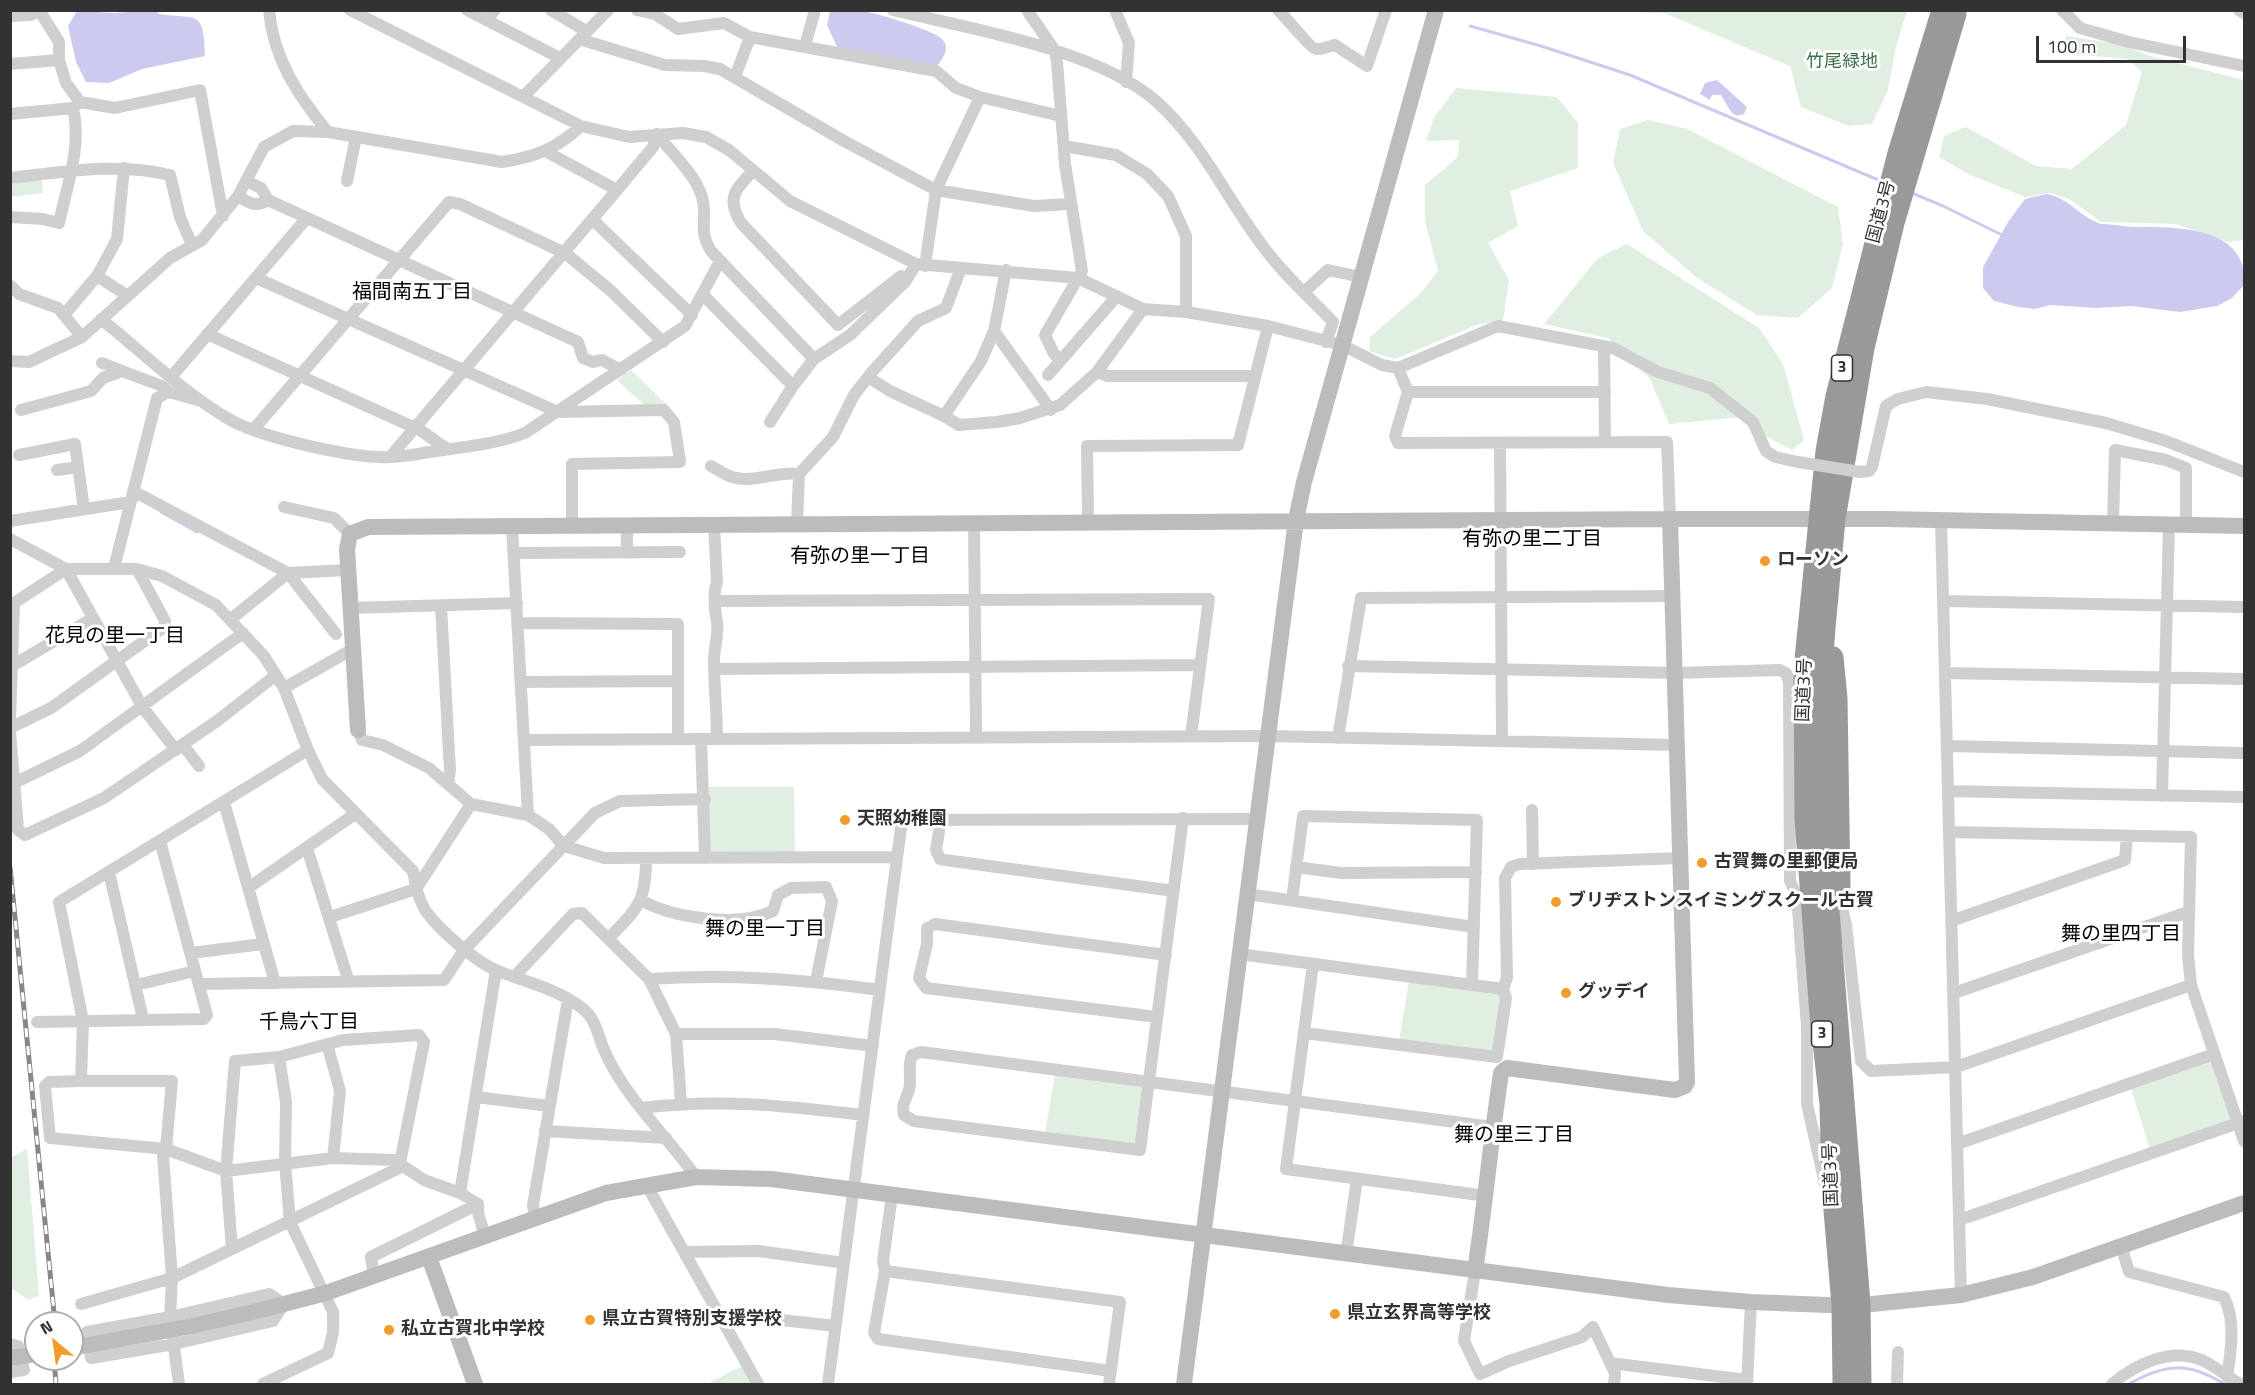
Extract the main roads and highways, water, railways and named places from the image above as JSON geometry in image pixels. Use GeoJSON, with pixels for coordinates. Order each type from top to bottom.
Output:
{"type":"FeatureCollection","features":[{"type":"Feature","properties":{"kind":"highway","name":"国道3号"},"geometry":{"type":"LineString","coordinates":[[1861,1384],[1851,1305],[1834,1215],[1830,1104],[1820,1015],[1807,854],[1803,756],[1804,669],[1827,519],[1862,359],[1887,221],[1942,10]]}},
{"type":"Feature","properties":{"kind":"highway","name":"国道3号"},"geometry":{"type":"LineString","coordinates":[[1905,156],[1957,10]]}},
{"type":"Feature","properties":{"kind":"highway","name":"国道3号"},"geometry":{"type":"LineString","coordinates":[[1827,519],[1821,754],[1851,1305],[1844,1384]]}},
{"type":"Feature","properties":{"kind":"highway"},"geometry":{"type":"LineString","coordinates":[[1825,628],[1832,644],[1837,698],[1840,900],[1838,935],[1831,957]]}},
{"type":"Feature","properties":{"kind":"highway"},"geometry":{"type":"LineString","coordinates":[[1797,896],[1807,854]]}},
{"type":"Feature","properties":{"kind":"water"},"geometry":{"type":"Polygon","coordinates":[[[156,10],[159,14],[196,19],[203,30],[205,56],[142,69],[109,83],[86,82],[76,62],[68,26],[77,11],[115,13],[156,10]]]}},
{"type":"Feature","properties":{"kind":"water"},"geometry":{"type":"Polygon","coordinates":[[[830,11],[863,11],[918,27],[943,40],[946,47],[945,53],[937,66],[837,47],[827,25],[830,11]]]}},
{"type":"Feature","properties":{"kind":"water"},"geometry":{"type":"Polygon","coordinates":[[[1717,80],[1747,107],[1744,114],[1737,116],[1731,112],[1721,95],[1712,95],[1710,100],[1700,94],[1705,83],[1717,80]]]}},
{"type":"Feature","properties":{"kind":"water"},"geometry":{"type":"Polygon","coordinates":[[[2047,194],[2062,199],[2101,224],[2176,228],[2210,235],[2225,242],[2236,252],[2243,266],[2244,285],[2232,298],[2217,306],[2180,312],[2131,306],[2096,308],[2050,305],[2035,309],[1994,301],[1983,288],[1983,267],[2008,222],[2025,199],[2047,194]]]}},
{"type":"Feature","properties":{"kind":"waterway"},"geometry":{"type":"LineString","coordinates":[[1470,26],[1630,75],[1883,182]]}},
{"type":"Feature","properties":{"kind":"waterway"},"geometry":{"type":"LineString","coordinates":[[1912,193],[2004,236]]}},
{"type":"Feature","properties":{"kind":"waterway"},"geometry":{"type":"LineString","coordinates":[[161,512],[197,532]]}},
{"type":"Feature","properties":{"kind":"waterway"},"geometry":{"type":"LineString","coordinates":[[2129,1384],[2154,1372],[2177,1368],[2199,1372],[2224,1384]]}},
{"type":"Feature","properties":{"kind":"railway"},"geometry":{"type":"LineString","coordinates":[[10,867],[54,1311]]}},
{"type":"Feature","properties":{"kind":"railway"},"geometry":{"type":"LineString","coordinates":[[55,1371],[56,1384]]}},
{"type":"Feature","properties":{"kind":"place","name":"ローソン"},"geometry":{"type":"Point","coordinates":[1765,561]}},
{"type":"Feature","properties":{"kind":"place","name":"天照幼稚園"},"geometry":{"type":"Point","coordinates":[845,820]}},
{"type":"Feature","properties":{"kind":"place","name":"古賀舞の里郵便局"},"geometry":{"type":"Point","coordinates":[1702,863]}},
{"type":"Feature","properties":{"kind":"place","name":"ブリヂストンスイミングスクール古賀"},"geometry":{"type":"Point","coordinates":[1556,902]}},
{"type":"Feature","properties":{"kind":"place","name":"グッデイ"},"geometry":{"type":"Point","coordinates":[1566,993]}},
{"type":"Feature","properties":{"kind":"place","name":"県立玄界高等学校"},"geometry":{"type":"Point","coordinates":[1335,1314]}},
{"type":"Feature","properties":{"kind":"place","name":"県立古賀特別支援学校"},"geometry":{"type":"Point","coordinates":[590,1320]}},
{"type":"Feature","properties":{"kind":"place","name":"私立古賀北中学校"},"geometry":{"type":"Point","coordinates":[389,1330]}},
{"type":"Feature","properties":{"kind":"district","name":"福間南五丁目"},"geometry":{"type":"Point","coordinates":[412,293]}},
{"type":"Feature","properties":{"kind":"district","name":"有弥の里二丁目"},"geometry":{"type":"Point","coordinates":[1532,540]}},
{"type":"Feature","properties":{"kind":"district","name":"有弥の里一丁目"},"geometry":{"type":"Point","coordinates":[860,557]}},
{"type":"Feature","properties":{"kind":"district","name":"花見の里一丁目"},"geometry":{"type":"Point","coordinates":[115,637]}},
{"type":"Feature","properties":{"kind":"district","name":"舞の里一丁目"},"geometry":{"type":"Point","coordinates":[765,930]}},
{"type":"Feature","properties":{"kind":"district","name":"舞の里四丁目"},"geometry":{"type":"Point","coordinates":[2121,935]}},
{"type":"Feature","properties":{"kind":"district","name":"千鳥六丁目"},"geometry":{"type":"Point","coordinates":[309,1023]}},
{"type":"Feature","properties":{"kind":"district","name":"舞の里三丁目"},"geometry":{"type":"Point","coordinates":[1514,1136]}},
{"type":"Feature","properties":{"kind":"park label","name":"竹尾緑地"},"geometry":{"type":"Point","coordinates":[1842,63]}}]}
